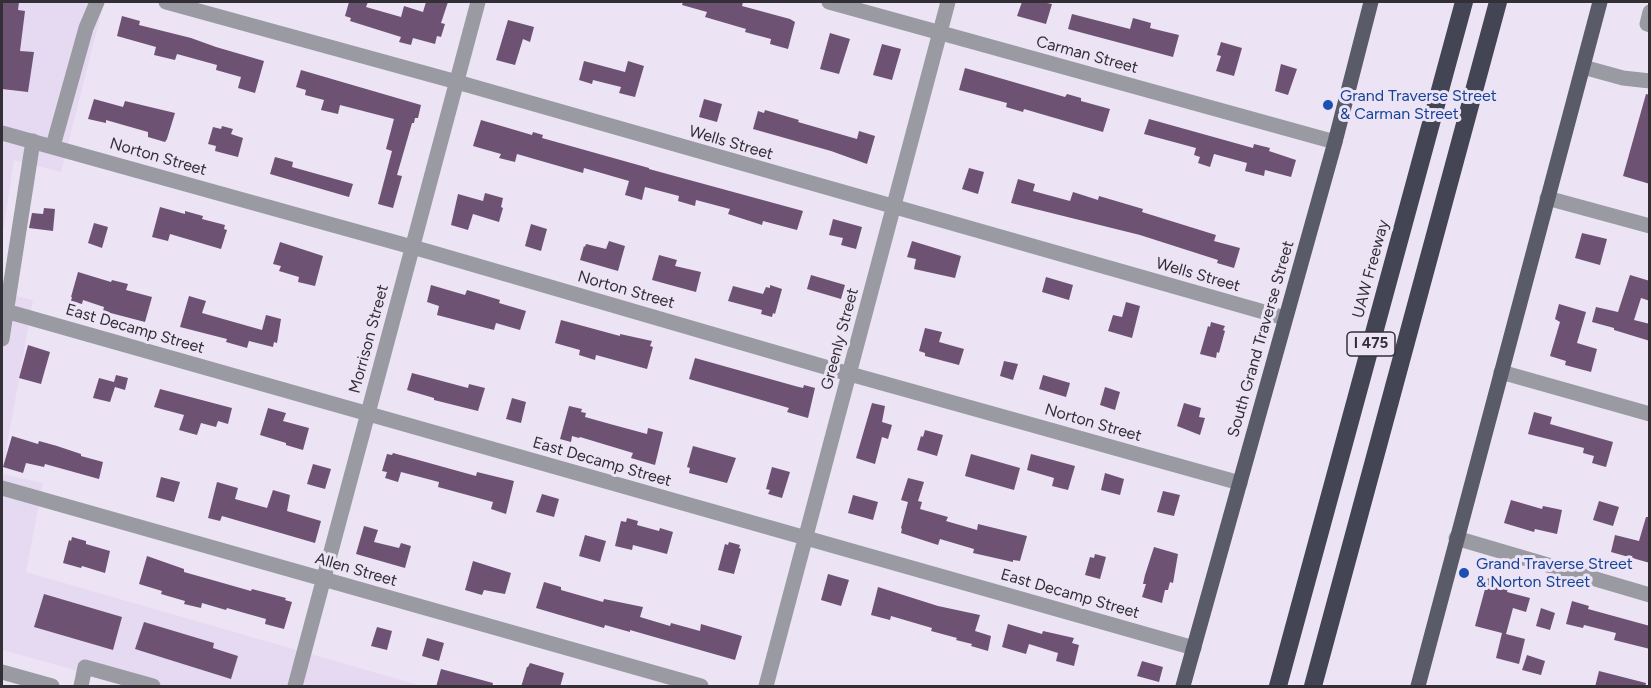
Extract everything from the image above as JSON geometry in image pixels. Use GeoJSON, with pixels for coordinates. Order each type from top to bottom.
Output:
{"type":"FeatureCollection","features":[{"type":"Feature","properties":{"kind":"highway","name":"UAW Freeway"},"geometry":{"type":"LineString","coordinates":[[1278,687],[1464,2]]}},
{"type":"Feature","properties":{"kind":"highway","name":"I 475"},"geometry":{"type":"LineString","coordinates":[[1313,687],[1498,2]]}},
{"type":"Feature","properties":{"kind":"main road","name":"South Grand Traverse Street"},"geometry":{"type":"LineString","coordinates":[[1183,687],[1335,142],[1371,2]]}},
{"type":"Feature","properties":{"kind":"main road"},"geometry":{"type":"LineString","coordinates":[[1418,687],[1600,2]]}},
{"type":"Feature","properties":{"kind":"street"},"geometry":{"type":"LineString","coordinates":[[53,146],[86,28],[97,2]]}},
{"type":"Feature","properties":{"kind":"street","name":"Wells Street"},"geometry":{"type":"LineString","coordinates":[[166,2],[457,82],[1285,318]]}},
{"type":"Feature","properties":{"kind":"street","name":"Morrison Street"},"geometry":{"type":"LineString","coordinates":[[295,687],[478,2]]}},
{"type":"Feature","properties":{"kind":"street","name":"Carman Street"},"geometry":{"type":"LineString","coordinates":[[829,2],[1335,142]]}},
{"type":"Feature","properties":{"kind":"street","name":"Greenly Street"},"geometry":{"type":"LineString","coordinates":[[766,687],[948,2]]}},
{"type":"Feature","properties":{"kind":"street"},"geometry":{"type":"LineString","coordinates":[[1650,12],[1647,24],[1650,25]]}},
{"type":"Feature","properties":{"kind":"street"},"geometry":{"type":"LineString","coordinates":[[1583,67],[1623,78],[1650,81]]}},
{"type":"Feature","properties":{"kind":"street","name":"Norton Street"},"geometry":{"type":"LineString","coordinates":[[2,133],[1240,483]]}},
{"type":"Feature","properties":{"kind":"street"},"geometry":{"type":"LineString","coordinates":[[2,339],[4,311],[33,141]]}},
{"type":"Feature","properties":{"kind":"street"},"geometry":{"type":"LineString","coordinates":[[1548,198],[1650,226]]}},
{"type":"Feature","properties":{"kind":"street","name":"East Decamp Street"},"geometry":{"type":"LineString","coordinates":[[4,311],[1194,648]]}},
{"type":"Feature","properties":{"kind":"street"},"geometry":{"type":"LineString","coordinates":[[1500,372],[1650,414]]}},
{"type":"Feature","properties":{"kind":"street","name":"Allen Street"},"geometry":{"type":"LineString","coordinates":[[2,488],[700,687]]}},
{"type":"Feature","properties":{"kind":"street"},"geometry":{"type":"LineString","coordinates":[[1456,538],[1650,595]]}},
{"type":"Feature","properties":{"kind":"street"},"geometry":{"type":"LineString","coordinates":[[81,687],[85,667],[127,683],[153,687]]}},
{"type":"Feature","properties":{"kind":"street"},"geometry":{"type":"LineString","coordinates":[[2,672],[52,687]]}},
{"type":"Feature","properties":{"kind":"shaded area"},"geometry":{"type":"Polygon","coordinates":[[[2,2],[104,2],[61,172],[14,160],[2,240],[2,2]]]}},
{"type":"Feature","properties":{"kind":"shaded area"},"geometry":{"type":"Polygon","coordinates":[[[2,293],[33,300],[2,474],[2,293]]]}},
{"type":"Feature","properties":{"kind":"shaded area"},"geometry":{"type":"Polygon","coordinates":[[[2,474],[43,483],[26,572],[422,686],[133,686],[2,650],[2,474]]]}},
{"type":"Feature","properties":{"kind":"building"},"geometry":{"type":"Polygon","coordinates":[[[2,2],[19,2],[18,10],[25,11],[20,51],[34,52],[28,92],[2,89],[2,2]]]}},
{"type":"Feature","properties":{"kind":"building"},"geometry":{"type":"Polygon","coordinates":[[[349,2],[368,2],[366,7],[401,17],[404,6],[423,12],[426,2],[448,2],[441,23],[445,24],[441,37],[437,36],[435,44],[413,38],[411,45],[399,42],[401,37],[350,21],[351,18],[345,16],[349,2]]]}},
{"type":"Feature","properties":{"kind":"building"},"geometry":{"type":"Polygon","coordinates":[[[683,2],[743,2],[742,6],[790,19],[795,22],[788,49],[770,44],[771,39],[745,32],[746,29],[705,17],[707,12],[682,5],[683,2]]]}},
{"type":"Feature","properties":{"kind":"building"},"geometry":{"type":"Polygon","coordinates":[[[1022,2],[1052,4],[1046,24],[1017,16],[1022,2]]]}},
{"type":"Feature","properties":{"kind":"building"},"geometry":{"type":"Polygon","coordinates":[[[1072,14],[1130,29],[1133,18],[1151,23],[1150,28],[1179,35],[1173,57],[1068,29],[1072,14]]]}},
{"type":"Feature","properties":{"kind":"building"},"geometry":{"type":"Polygon","coordinates":[[[122,16],[140,21],[139,25],[191,38],[264,61],[255,93],[238,88],[241,77],[216,70],[217,65],[177,54],[175,60],[154,55],[156,47],[117,36],[122,16]]]}},
{"type":"Feature","properties":{"kind":"building"},"geometry":{"type":"Polygon","coordinates":[[[508,20],[534,27],[530,42],[523,39],[515,65],[496,60],[508,20]]]}},
{"type":"Feature","properties":{"kind":"building"},"geometry":{"type":"Polygon","coordinates":[[[830,33],[850,39],[839,74],[820,69],[830,33]]]}},
{"type":"Feature","properties":{"kind":"building"},"geometry":{"type":"Polygon","coordinates":[[[1221,42],[1242,48],[1234,76],[1216,71],[1221,56],[1217,55],[1221,42]]]}},
{"type":"Feature","properties":{"kind":"building"},"geometry":{"type":"Polygon","coordinates":[[[882,44],[901,49],[892,80],[873,75],[882,44]]]}},
{"type":"Feature","properties":{"kind":"building"},"geometry":{"type":"Polygon","coordinates":[[[584,61],[625,72],[628,61],[644,66],[635,97],[619,93],[621,87],[593,80],[592,84],[579,80],[584,61]]]}},
{"type":"Feature","properties":{"kind":"building"},"geometry":{"type":"Polygon","coordinates":[[[1281,64],[1297,69],[1288,95],[1275,91],[1281,64]]]}},
{"type":"Feature","properties":{"kind":"building"},"geometry":{"type":"Polygon","coordinates":[[[965,68],[1065,97],[1067,94],[1081,98],[1081,101],[1110,109],[1103,132],[1024,109],[1023,112],[1006,107],[1007,103],[959,90],[965,68]]]}},
{"type":"Feature","properties":{"kind":"building"},"geometry":{"type":"Polygon","coordinates":[[[301,70],[421,105],[418,118],[415,118],[412,123],[397,175],[402,176],[393,208],[378,204],[392,151],[386,149],[394,119],[340,105],[338,114],[321,110],[324,100],[305,95],[306,90],[296,87],[301,70]]]}},
{"type":"Feature","properties":{"kind":"building"},"geometry":{"type":"Polygon","coordinates":[[[1646,94],[1650,95],[1650,184],[1623,176],[1646,94]]]}},
{"type":"Feature","properties":{"kind":"building"},"geometry":{"type":"Polygon","coordinates":[[[94,99],[123,107],[125,101],[175,113],[167,139],[165,142],[148,137],[148,132],[106,120],[106,123],[88,119],[94,99]]]}},
{"type":"Feature","properties":{"kind":"building"},"geometry":{"type":"Polygon","coordinates":[[[704,99],[722,104],[717,122],[699,117],[704,99]]]}},
{"type":"Feature","properties":{"kind":"building"},"geometry":{"type":"Polygon","coordinates":[[[765,110],[857,139],[859,131],[875,136],[867,164],[831,151],[753,129],[758,111],[764,113],[765,110]]]}},
{"type":"Feature","properties":{"kind":"building"},"geometry":{"type":"Polygon","coordinates":[[[1149,119],[1253,148],[1254,144],[1270,148],[1269,151],[1296,160],[1291,177],[1265,170],[1264,176],[1245,171],[1247,163],[1214,154],[1210,167],[1198,163],[1200,157],[1194,155],[1196,148],[1144,134],[1149,119]]]}},
{"type":"Feature","properties":{"kind":"building"},"geometry":{"type":"Polygon","coordinates":[[[481,120],[532,135],[533,132],[543,135],[542,138],[803,211],[797,230],[763,221],[762,225],[728,214],[730,209],[696,200],[695,206],[678,201],[679,196],[645,187],[642,200],[625,195],[629,181],[584,168],[583,173],[517,154],[515,162],[499,158],[501,154],[473,146],[481,120]]]}},
{"type":"Feature","properties":{"kind":"building"},"geometry":{"type":"Polygon","coordinates":[[[222,126],[233,129],[231,134],[243,138],[238,157],[215,151],[216,146],[208,144],[213,127],[221,129],[222,126]]]}},
{"type":"Feature","properties":{"kind":"building"},"geometry":{"type":"Polygon","coordinates":[[[275,157],[293,162],[292,167],[353,184],[349,197],[270,174],[275,157]]]}},
{"type":"Feature","properties":{"kind":"building"},"geometry":{"type":"Polygon","coordinates":[[[969,168],[984,172],[978,194],[962,189],[969,168]]]}},
{"type":"Feature","properties":{"kind":"building"},"geometry":{"type":"Polygon","coordinates":[[[1018,179],[1035,184],[1033,191],[1070,201],[1073,192],[1098,200],[1099,196],[1216,235],[1214,241],[1240,248],[1234,268],[1217,263],[1218,260],[1140,235],[1011,203],[1018,179]]]}},
{"type":"Feature","properties":{"kind":"building"},"geometry":{"type":"Polygon","coordinates":[[[485,193],[503,198],[499,222],[473,214],[468,230],[451,225],[458,194],[483,201],[485,193]]]}},
{"type":"Feature","properties":{"kind":"building"},"geometry":{"type":"Polygon","coordinates":[[[160,207],[185,214],[185,211],[203,216],[202,219],[225,225],[224,229],[227,230],[221,249],[170,234],[168,241],[152,237],[160,207]]]}},
{"type":"Feature","properties":{"kind":"building"},"geometry":{"type":"Polygon","coordinates":[[[44,208],[55,209],[53,231],[29,228],[32,213],[43,214],[44,208]]]}},
{"type":"Feature","properties":{"kind":"building"},"geometry":{"type":"Polygon","coordinates":[[[833,219],[862,227],[856,249],[841,245],[843,238],[829,235],[833,219]]]}},
{"type":"Feature","properties":{"kind":"building"},"geometry":{"type":"Polygon","coordinates":[[[94,223],[108,227],[102,248],[88,243],[94,223]]]}},
{"type":"Feature","properties":{"kind":"building"},"geometry":{"type":"Polygon","coordinates":[[[531,224],[547,229],[541,251],[525,246],[531,224]]]}},
{"type":"Feature","properties":{"kind":"building"},"geometry":{"type":"Polygon","coordinates":[[[1582,233],[1607,239],[1600,265],[1575,258],[1582,233]]]}},
{"type":"Feature","properties":{"kind":"building"},"geometry":{"type":"Polygon","coordinates":[[[609,241],[625,246],[618,271],[580,260],[586,244],[606,249],[609,241]]]}},
{"type":"Feature","properties":{"kind":"building"},"geometry":{"type":"Polygon","coordinates":[[[912,241],[961,256],[955,278],[914,269],[916,259],[907,257],[912,241]]]}},
{"type":"Feature","properties":{"kind":"building"},"geometry":{"type":"Polygon","coordinates":[[[280,242],[323,256],[315,286],[298,282],[299,277],[279,271],[281,266],[273,264],[280,242]]]}},
{"type":"Feature","properties":{"kind":"building"},"geometry":{"type":"Polygon","coordinates":[[[659,255],[677,260],[675,266],[701,272],[696,292],[652,280],[659,255]]]}},
{"type":"Feature","properties":{"kind":"building"},"geometry":{"type":"Polygon","coordinates":[[[78,272],[111,282],[112,280],[128,284],[126,290],[152,297],[145,322],[103,311],[104,307],[83,300],[82,304],[71,301],[78,272]]]}},
{"type":"Feature","properties":{"kind":"building"},"geometry":{"type":"Polygon","coordinates":[[[811,275],[845,285],[841,299],[807,289],[811,275]]]}},
{"type":"Feature","properties":{"kind":"building"},"geometry":{"type":"Polygon","coordinates":[[[1630,275],[1650,281],[1650,301],[1641,298],[1634,320],[1650,324],[1650,341],[1592,322],[1596,307],[1618,312],[1630,275]]]}},
{"type":"Feature","properties":{"kind":"building"},"geometry":{"type":"Polygon","coordinates":[[[1046,277],[1073,285],[1069,300],[1042,292],[1046,277]]]}},
{"type":"Feature","properties":{"kind":"building"},"geometry":{"type":"Polygon","coordinates":[[[431,285],[465,295],[467,290],[526,311],[520,330],[496,323],[494,330],[437,315],[439,306],[427,302],[431,285]]]}},
{"type":"Feature","properties":{"kind":"building"},"geometry":{"type":"Polygon","coordinates":[[[770,285],[782,289],[775,314],[773,313],[772,317],[761,314],[762,310],[728,301],[733,286],[763,294],[766,287],[770,288],[770,285]]]}},
{"type":"Feature","properties":{"kind":"building"},"geometry":{"type":"Polygon","coordinates":[[[189,296],[206,301],[202,313],[262,330],[266,315],[281,319],[277,343],[274,342],[273,347],[249,341],[247,348],[226,342],[227,339],[180,327],[189,296]]]}},
{"type":"Feature","properties":{"kind":"building"},"geometry":{"type":"Polygon","coordinates":[[[1126,302],[1140,306],[1132,338],[1108,331],[1113,315],[1122,317],[1126,302]]]}},
{"type":"Feature","properties":{"kind":"building"},"geometry":{"type":"Polygon","coordinates":[[[1559,304],[1586,312],[1577,343],[1597,349],[1591,372],[1565,365],[1566,361],[1550,356],[1560,322],[1555,319],[1559,304]]]}},
{"type":"Feature","properties":{"kind":"building"},"geometry":{"type":"Polygon","coordinates":[[[561,320],[620,336],[620,334],[652,341],[650,346],[653,347],[647,369],[596,355],[595,360],[579,355],[580,350],[555,343],[561,320]]]}},
{"type":"Feature","properties":{"kind":"building"},"geometry":{"type":"Polygon","coordinates":[[[1211,322],[1225,326],[1216,358],[1200,354],[1211,322]]]}},
{"type":"Feature","properties":{"kind":"building"},"geometry":{"type":"Polygon","coordinates":[[[925,328],[942,332],[939,342],[964,349],[959,365],[925,356],[925,353],[919,351],[925,328]]]}},
{"type":"Feature","properties":{"kind":"building"},"geometry":{"type":"Polygon","coordinates":[[[28,345],[50,352],[41,384],[19,378],[28,345]]]}},
{"type":"Feature","properties":{"kind":"building"},"geometry":{"type":"Polygon","coordinates":[[[695,358],[803,388],[804,385],[815,388],[808,418],[787,412],[789,408],[689,379],[695,358]]]}},
{"type":"Feature","properties":{"kind":"building"},"geometry":{"type":"Polygon","coordinates":[[[1004,361],[1018,364],[1013,380],[1000,376],[1004,361]]]}},
{"type":"Feature","properties":{"kind":"building"},"geometry":{"type":"Polygon","coordinates":[[[412,373],[468,388],[469,384],[485,388],[478,411],[434,400],[434,398],[407,390],[412,373]]]}},
{"type":"Feature","properties":{"kind":"building"},"geometry":{"type":"Polygon","coordinates":[[[116,375],[128,378],[125,390],[115,387],[110,402],[93,398],[99,378],[114,382],[116,375]]]}},
{"type":"Feature","properties":{"kind":"building"},"geometry":{"type":"Polygon","coordinates":[[[1043,375],[1070,383],[1066,397],[1039,389],[1043,375]]]}},
{"type":"Feature","properties":{"kind":"building"},"geometry":{"type":"Polygon","coordinates":[[[1105,387],[1120,392],[1115,410],[1100,405],[1105,387]]]}},
{"type":"Feature","properties":{"kind":"building"},"geometry":{"type":"Polygon","coordinates":[[[160,389],[232,408],[228,424],[218,421],[216,427],[201,423],[197,435],[179,430],[184,415],[154,407],[160,389]]]}},
{"type":"Feature","properties":{"kind":"building"},"geometry":{"type":"Polygon","coordinates":[[[512,398],[526,402],[521,423],[506,419],[512,398]]]}},
{"type":"Feature","properties":{"kind":"building"},"geometry":{"type":"Polygon","coordinates":[[[872,403],[885,406],[882,422],[892,425],[888,439],[882,437],[875,464],[856,458],[872,403]]]}},
{"type":"Feature","properties":{"kind":"building"},"geometry":{"type":"Polygon","coordinates":[[[1184,403],[1201,408],[1199,417],[1205,418],[1200,435],[1177,426],[1184,403]]]}},
{"type":"Feature","properties":{"kind":"building"},"geometry":{"type":"Polygon","coordinates":[[[569,406],[582,409],[581,412],[586,413],[585,417],[610,424],[647,434],[648,428],[663,432],[655,465],[631,458],[633,453],[580,437],[572,436],[571,442],[560,439],[569,406]]]}},
{"type":"Feature","properties":{"kind":"building"},"geometry":{"type":"Polygon","coordinates":[[[268,408],[286,413],[283,421],[309,428],[303,450],[260,435],[268,408]]]}},
{"type":"Feature","properties":{"kind":"building"},"geometry":{"type":"Polygon","coordinates":[[[1534,412],[1552,417],[1550,424],[1613,442],[1606,467],[1592,463],[1594,456],[1583,453],[1584,448],[1528,434],[1534,412]]]}},
{"type":"Feature","properties":{"kind":"building"},"geometry":{"type":"Polygon","coordinates":[[[925,430],[943,435],[937,456],[917,450],[925,430]]]}},
{"type":"Feature","properties":{"kind":"building"},"geometry":{"type":"Polygon","coordinates":[[[12,436],[38,444],[39,441],[57,446],[103,462],[99,479],[45,464],[44,467],[26,463],[23,473],[3,467],[12,436]]]}},
{"type":"Feature","properties":{"kind":"building"},"geometry":{"type":"Polygon","coordinates":[[[693,446],[736,458],[727,483],[689,473],[690,468],[687,467],[693,446]]]}},
{"type":"Feature","properties":{"kind":"building"},"geometry":{"type":"Polygon","coordinates":[[[393,453],[476,476],[477,472],[514,481],[506,514],[491,509],[493,502],[438,487],[439,482],[401,472],[398,482],[385,478],[387,472],[382,471],[387,454],[392,455],[393,453]]]}},
{"type":"Feature","properties":{"kind":"building"},"geometry":{"type":"Polygon","coordinates":[[[971,454],[1020,468],[1014,490],[965,476],[971,454]]]}},
{"type":"Feature","properties":{"kind":"building"},"geometry":{"type":"Polygon","coordinates":[[[1031,454],[1075,466],[1068,490],[1052,486],[1054,478],[1027,470],[1031,454]]]}},
{"type":"Feature","properties":{"kind":"building"},"geometry":{"type":"Polygon","coordinates":[[[313,464],[331,469],[325,489],[307,484],[313,464]]]}},
{"type":"Feature","properties":{"kind":"building"},"geometry":{"type":"Polygon","coordinates":[[[772,467],[790,472],[782,498],[768,494],[770,490],[766,489],[772,467]]]}},
{"type":"Feature","properties":{"kind":"building"},"geometry":{"type":"Polygon","coordinates":[[[1105,473],[1124,479],[1120,495],[1101,490],[1105,473]]]}},
{"type":"Feature","properties":{"kind":"building"},"geometry":{"type":"Polygon","coordinates":[[[161,477],[180,482],[174,502],[156,497],[161,477]]]}},
{"type":"Feature","properties":{"kind":"building"},"geometry":{"type":"Polygon","coordinates":[[[908,478],[924,482],[918,501],[922,502],[920,509],[948,517],[946,521],[977,530],[978,524],[1027,536],[1020,561],[1013,560],[1013,562],[973,553],[974,549],[940,539],[938,545],[901,533],[908,502],[901,500],[908,478]]]}},
{"type":"Feature","properties":{"kind":"building"},"geometry":{"type":"Polygon","coordinates":[[[217,482],[238,488],[235,499],[267,508],[273,490],[290,495],[287,511],[321,521],[315,543],[222,516],[220,521],[208,518],[217,482]]]}},
{"type":"Feature","properties":{"kind":"building"},"geometry":{"type":"Polygon","coordinates":[[[1163,491],[1180,495],[1174,516],[1157,512],[1163,491]]]}},
{"type":"Feature","properties":{"kind":"building"},"geometry":{"type":"Polygon","coordinates":[[[542,494],[559,499],[554,517],[536,512],[542,494]]]}},
{"type":"Feature","properties":{"kind":"building"},"geometry":{"type":"Polygon","coordinates":[[[853,495],[878,502],[873,520],[848,513],[853,495]]]}},
{"type":"Feature","properties":{"kind":"building"},"geometry":{"type":"Polygon","coordinates":[[[1511,500],[1542,509],[1543,506],[1562,510],[1557,534],[1535,529],[1534,532],[1504,523],[1511,500]]]}},
{"type":"Feature","properties":{"kind":"building"},"geometry":{"type":"Polygon","coordinates":[[[1599,501],[1619,507],[1613,526],[1593,520],[1599,501]]]}},
{"type":"Feature","properties":{"kind":"building"},"geometry":{"type":"Polygon","coordinates":[[[1646,517],[1650,517],[1650,563],[1611,552],[1615,535],[1639,541],[1646,517]]]}},
{"type":"Feature","properties":{"kind":"building"},"geometry":{"type":"Polygon","coordinates":[[[627,518],[638,521],[637,525],[673,532],[667,554],[633,545],[632,550],[615,546],[621,521],[626,522],[627,518]]]}},
{"type":"Feature","properties":{"kind":"building"},"geometry":{"type":"Polygon","coordinates":[[[364,526],[378,530],[374,542],[399,548],[401,543],[411,546],[405,568],[356,554],[364,526]]]}},
{"type":"Feature","properties":{"kind":"building"},"geometry":{"type":"Polygon","coordinates":[[[585,535],[606,541],[600,562],[579,556],[585,535]]]}},
{"type":"Feature","properties":{"kind":"building"},"geometry":{"type":"Polygon","coordinates":[[[72,537],[110,551],[105,573],[63,563],[69,540],[71,541],[72,537]]]}},
{"type":"Feature","properties":{"kind":"building"},"geometry":{"type":"Polygon","coordinates":[[[729,542],[740,545],[741,549],[734,574],[718,570],[725,544],[728,545],[729,542]]]}},
{"type":"Feature","properties":{"kind":"building"},"geometry":{"type":"Polygon","coordinates":[[[1154,547],[1178,554],[1173,583],[1170,582],[1168,590],[1165,590],[1162,603],[1142,597],[1146,584],[1143,584],[1145,575],[1154,547]]]}},
{"type":"Feature","properties":{"kind":"building"},"geometry":{"type":"Polygon","coordinates":[[[1095,554],[1106,557],[1100,579],[1085,575],[1090,557],[1094,558],[1095,554]]]}},
{"type":"Feature","properties":{"kind":"building"},"geometry":{"type":"Polygon","coordinates":[[[147,556],[184,569],[184,572],[251,591],[252,589],[286,598],[285,600],[292,602],[284,629],[265,624],[266,619],[227,608],[226,610],[202,603],[201,608],[184,604],[185,601],[139,584],[147,556]]]}},
{"type":"Feature","properties":{"kind":"building"},"geometry":{"type":"Polygon","coordinates":[[[473,561],[511,573],[505,594],[484,590],[482,595],[465,590],[473,561]]]}},
{"type":"Feature","properties":{"kind":"building"},"geometry":{"type":"Polygon","coordinates":[[[828,574],[849,580],[841,606],[821,600],[828,574]]]}},
{"type":"Feature","properties":{"kind":"building"},"geometry":{"type":"Polygon","coordinates":[[[1488,578],[1509,583],[1507,592],[1530,598],[1526,612],[1513,608],[1506,634],[1525,639],[1519,664],[1496,658],[1502,633],[1475,626],[1488,578]]]}},
{"type":"Feature","properties":{"kind":"building"},"geometry":{"type":"Polygon","coordinates":[[[544,582],[561,587],[561,590],[603,602],[604,599],[643,607],[640,617],[670,626],[671,623],[700,631],[701,624],[742,636],[735,660],[630,630],[630,632],[605,625],[604,628],[536,608],[544,582]]]}},
{"type":"Feature","properties":{"kind":"building"},"geometry":{"type":"Polygon","coordinates":[[[878,587],[938,606],[980,615],[975,631],[991,636],[988,651],[956,640],[957,638],[931,631],[932,628],[891,616],[890,620],[871,615],[878,587]]]}},
{"type":"Feature","properties":{"kind":"building"},"geometry":{"type":"Polygon","coordinates":[[[44,594],[122,617],[113,650],[34,627],[44,594]]]}},
{"type":"Feature","properties":{"kind":"building"},"geometry":{"type":"Polygon","coordinates":[[[1572,601],[1589,606],[1588,609],[1650,626],[1650,649],[1614,640],[1616,633],[1584,625],[1583,628],[1566,624],[1572,601]]]}},
{"type":"Feature","properties":{"kind":"building"},"geometry":{"type":"Polygon","coordinates":[[[1541,608],[1555,613],[1550,630],[1536,626],[1541,608]]]}},
{"type":"Feature","properties":{"kind":"building"},"geometry":{"type":"Polygon","coordinates":[[[144,622],[214,643],[213,648],[238,656],[231,679],[135,649],[144,622]]]}},
{"type":"Feature","properties":{"kind":"building"},"geometry":{"type":"Polygon","coordinates":[[[1008,624],[1042,634],[1043,631],[1074,638],[1072,643],[1079,645],[1074,666],[1056,661],[1058,653],[1029,644],[1026,654],[1002,647],[1008,624]]]}},
{"type":"Feature","properties":{"kind":"building"},"geometry":{"type":"Polygon","coordinates":[[[377,627],[392,631],[387,650],[371,646],[377,627]]]}},
{"type":"Feature","properties":{"kind":"building"},"geometry":{"type":"Polygon","coordinates":[[[427,638],[444,643],[439,661],[422,656],[427,638]]]}},
{"type":"Feature","properties":{"kind":"building"},"geometry":{"type":"Polygon","coordinates":[[[1527,655],[1545,661],[1541,675],[1522,670],[1527,655]]]}},
{"type":"Feature","properties":{"kind":"building"},"geometry":{"type":"Polygon","coordinates":[[[1142,661],[1163,667],[1159,682],[1137,676],[1142,661]]]}},
{"type":"Feature","properties":{"kind":"building"},"geometry":{"type":"Polygon","coordinates":[[[530,663],[564,673],[560,687],[521,687],[530,663]]]}},
{"type":"Feature","properties":{"kind":"building"},"geometry":{"type":"Polygon","coordinates":[[[441,669],[493,683],[492,687],[436,687],[441,669]]]}},
{"type":"Feature","properties":{"kind":"building"},"geometry":{"type":"Polygon","coordinates":[[[1599,671],[1646,683],[1645,687],[1595,687],[1599,671]]]}},
{"type":"Feature","properties":{"kind":"place","name":"Grand Traverse Street & Carman Street"},"geometry":{"type":"Point","coordinates":[1328,105]}},
{"type":"Feature","properties":{"kind":"place","name":"Grand Traverse Street & Norton Street"},"geometry":{"type":"Point","coordinates":[1464,573]}}]}
